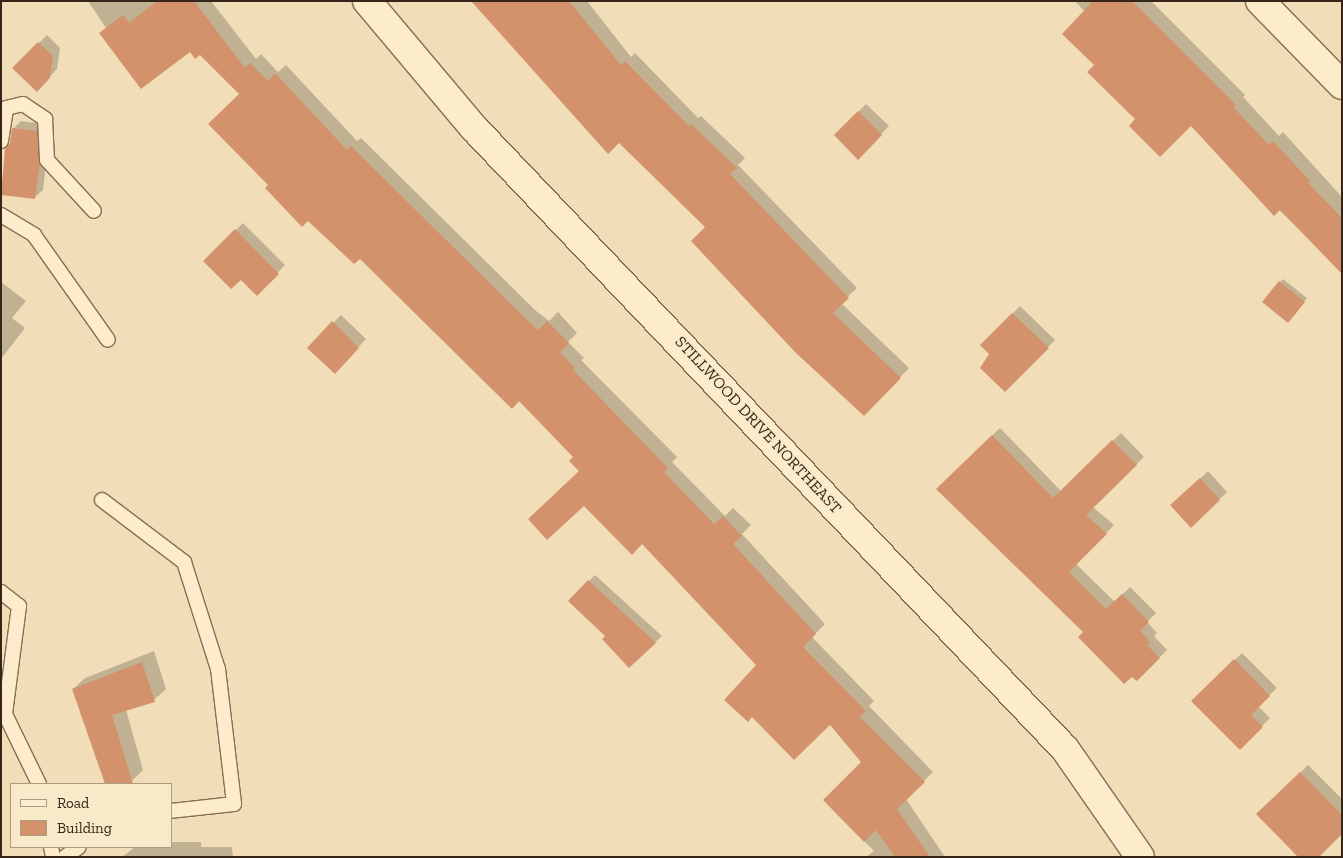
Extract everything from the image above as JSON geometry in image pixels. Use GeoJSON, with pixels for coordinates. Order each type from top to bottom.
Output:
{"type":"FeatureCollection","features":[{"type":"Feature","properties":{"kind":"street","name":"STILLWOOD DRIVE NORTHEAST"},"geometry":{"type":"LineString","coordinates":[[367,1],[474,128],[1065,748],[1140,857]]}},
{"type":"Feature","properties":{"kind":"street"},"geometry":{"type":"LineString","coordinates":[[1260,1],[1342,85]]}},
{"type":"Feature","properties":{"kind":"lane"},"geometry":{"type":"LineString","coordinates":[[1,141],[6,108],[24,104],[45,120],[47,160],[94,211]]}},
{"type":"Feature","properties":{"kind":"lane"},"geometry":{"type":"LineString","coordinates":[[1,215],[34,235],[108,340]]}},
{"type":"Feature","properties":{"kind":"lane"},"geometry":{"type":"LineString","coordinates":[[102,500],[184,562],[218,669],[234,804],[172,811]]}},
{"type":"Feature","properties":{"kind":"lane"},"geometry":{"type":"LineString","coordinates":[[1,592],[19,606],[5,714],[39,783]]}},
{"type":"Feature","properties":{"kind":"lane"},"geometry":{"type":"LineString","coordinates":[[64,857],[77,848]]}},
{"type":"Feature","properties":{"kind":"building"},"geometry":{"type":"Polygon","coordinates":[[[157,1],[194,1],[245,68],[250,63],[268,81],[275,73],[347,150],[351,146],[526,319],[538,330],[547,321],[569,343],[560,352],[575,368],[573,370],[668,468],[664,472],[714,524],[723,516],[742,536],[733,544],[816,634],[803,647],[866,711],[860,717],[925,782],[897,809],[930,857],[895,857],[876,830],[864,842],[823,800],[861,762],[830,725],[794,760],[752,717],[748,722],[724,700],[756,665],[642,544],[632,555],[584,506],[547,540],[528,519],[579,471],[569,461],[573,457],[519,401],[512,409],[360,259],[354,264],[308,221],[302,227],[265,188],[268,185],[208,124],[239,94],[200,55],[195,59],[190,52],[141,89],[99,33],[123,15],[129,23],[157,1]]]}},
{"type":"Feature","properties":{"kind":"building"},"geometry":{"type":"Polygon","coordinates":[[[471,1],[569,1],[621,65],[625,61],[689,126],[691,124],[737,168],[730,174],[849,298],[833,313],[901,378],[864,416],[795,352],[691,241],[705,227],[619,143],[608,154],[471,1]]]}},
{"type":"Feature","properties":{"kind":"building"},"geometry":{"type":"Polygon","coordinates":[[[1093,1],[1132,1],[1236,105],[1234,108],[1269,145],[1273,141],[1310,181],[1308,183],[1342,218],[1342,274],[1280,210],[1274,216],[1191,126],[1160,157],[1129,126],[1135,119],[1087,72],[1094,65],[1062,34],[1093,1]]]}},
{"type":"Feature","properties":{"kind":"building"},"geometry":{"type":"Polygon","coordinates":[[[38,42],[53,56],[50,78],[37,92],[12,68],[38,42]]]}},
{"type":"Feature","properties":{"kind":"building"},"geometry":{"type":"Polygon","coordinates":[[[858,111],[882,135],[858,160],[834,135],[858,111]]]}},
{"type":"Feature","properties":{"kind":"building"},"geometry":{"type":"Polygon","coordinates":[[[12,128],[37,131],[40,164],[35,199],[1,195],[5,149],[10,143],[12,128]]]}},
{"type":"Feature","properties":{"kind":"building"},"geometry":{"type":"Polygon","coordinates":[[[235,229],[279,274],[257,296],[241,280],[231,289],[203,261],[235,229]]]}},
{"type":"Feature","properties":{"kind":"building"},"geometry":{"type":"Polygon","coordinates":[[[1279,281],[1305,302],[1288,323],[1262,302],[1279,281]]]}},
{"type":"Feature","properties":{"kind":"building"},"geometry":{"type":"Polygon","coordinates":[[[1012,313],[1049,348],[1005,392],[980,368],[989,354],[980,345],[1012,313]]]}},
{"type":"Feature","properties":{"kind":"building"},"geometry":{"type":"Polygon","coordinates":[[[332,321],[359,348],[335,374],[307,348],[332,321]]]}},
{"type":"Feature","properties":{"kind":"building"},"geometry":{"type":"Polygon","coordinates":[[[992,435],[1053,498],[1112,440],[1137,465],[1086,515],[1107,534],[1069,572],[1106,609],[1122,594],[1149,622],[1140,631],[1150,642],[1147,645],[1160,658],[1137,681],[1132,677],[1124,684],[1078,637],[1083,632],[936,489],[992,435]]]}},
{"type":"Feature","properties":{"kind":"building"},"geometry":{"type":"Polygon","coordinates":[[[1200,478],[1220,500],[1191,528],[1170,505],[1200,478]]]}},
{"type":"Feature","properties":{"kind":"building"},"geometry":{"type":"Polygon","coordinates":[[[588,580],[656,643],[629,668],[602,639],[605,636],[568,601],[588,580]]]}},
{"type":"Feature","properties":{"kind":"building"},"geometry":{"type":"Polygon","coordinates":[[[1234,659],[1270,696],[1251,715],[1263,727],[1240,750],[1191,701],[1234,659]]]}},
{"type":"Feature","properties":{"kind":"building"},"geometry":{"type":"Polygon","coordinates":[[[142,662],[155,702],[112,715],[133,783],[105,783],[72,689],[142,662]]]}},
{"type":"Feature","properties":{"kind":"building"},"geometry":{"type":"Polygon","coordinates":[[[1300,772],[1342,815],[1342,834],[1319,857],[1298,857],[1256,814],[1300,772]]]}}]}
